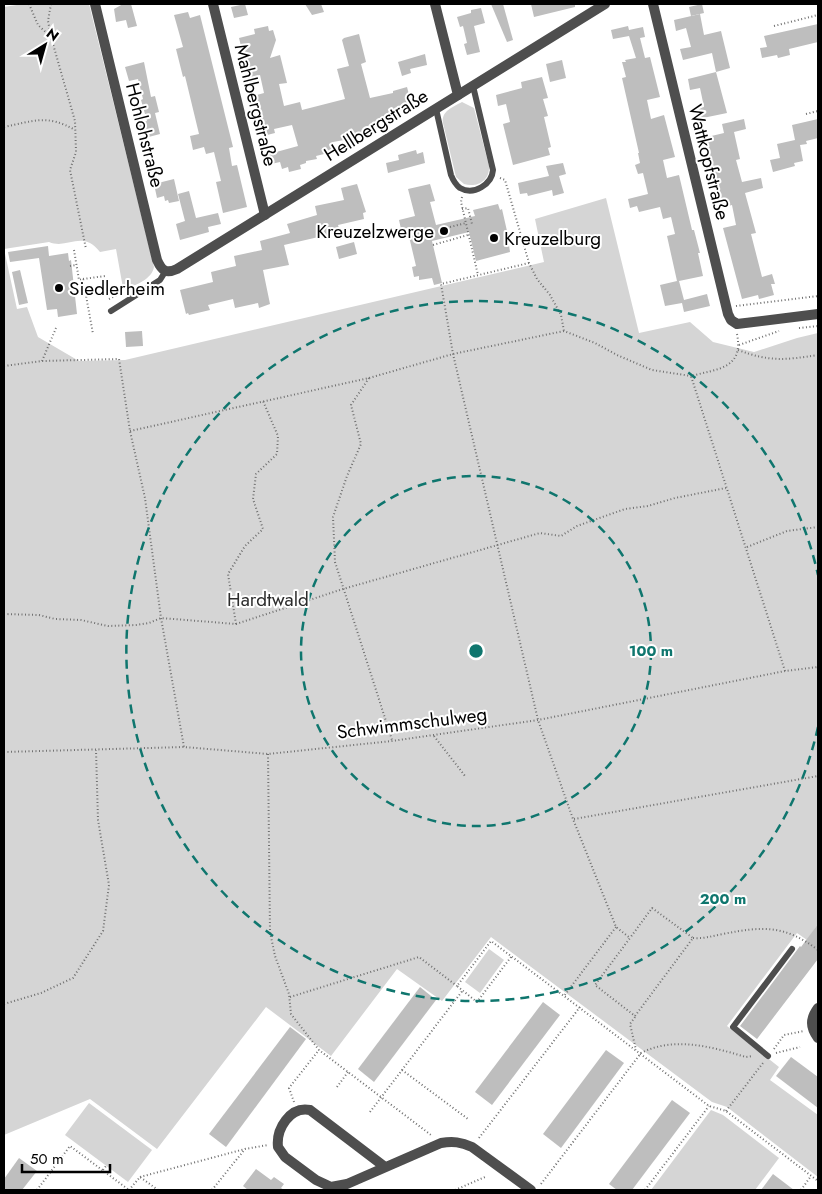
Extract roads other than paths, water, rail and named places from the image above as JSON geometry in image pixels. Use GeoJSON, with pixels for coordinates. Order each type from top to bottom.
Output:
{"type":"FeatureCollection","features":[{"type":"Feature","properties":{"kind":"street","name":"Hohlohstraße"},"geometry":{"type":"LineString","coordinates":[[95,4],[157,260],[164,272]]}},
{"type":"Feature","properties":{"kind":"street","name":"Mahlbergstraße"},"geometry":{"type":"LineString","coordinates":[[213,4],[265,214]]}},
{"type":"Feature","properties":{"kind":"street"},"geometry":{"type":"LineString","coordinates":[[435,4],[458,95]]}},
{"type":"Feature","properties":{"kind":"street","name":"Hellbergstraße"},"geometry":{"type":"LineString","coordinates":[[164,272],[169,273],[177,269],[605,4]]}},
{"type":"Feature","properties":{"kind":"street","name":"Wattkopfstraße"},"geometry":{"type":"LineString","coordinates":[[653,4],[726,307],[731,320],[737,327],[818,314]]}},
{"type":"Feature","properties":{"kind":"street"},"geometry":{"type":"LineString","coordinates":[[816,1034],[812,1017],[818,1008]]}},
{"type":"Feature","properties":{"kind":"street"},"geometry":{"type":"LineString","coordinates":[[385,1167],[316,1114],[304,1109],[292,1113],[279,1131],[278,1144],[281,1152],[316,1180],[331,1187],[348,1184],[441,1142],[457,1142],[472,1147],[531,1190]]}},
{"type":"Feature","properties":{"kind":"lane"},"geometry":{"type":"LineString","coordinates":[[436,109],[451,176],[460,188],[476,190],[483,186],[492,176],[493,170],[473,86]]}},
{"type":"Feature","properties":{"kind":"lane"},"geometry":{"type":"LineString","coordinates":[[111,311],[160,280],[164,272]]}},
{"type":"Feature","properties":{"kind":"lane"},"geometry":{"type":"LineString","coordinates":[[769,1055],[733,1027],[792,949]]}},
{"type":"Feature","properties":{"kind":"place","name":"Kreuzelzwerge"},"geometry":{"type":"Point","coordinates":[444,231]}},
{"type":"Feature","properties":{"kind":"place","name":"Kreuzelburg"},"geometry":{"type":"Point","coordinates":[494,238]}},
{"type":"Feature","properties":{"kind":"place","name":"Siedlerheim"},"geometry":{"type":"Point","coordinates":[59,288]}},
{"type":"Feature","properties":{"kind":"park label","name":"Hardtwald"},"geometry":{"type":"Point","coordinates":[268,599]}}]}
